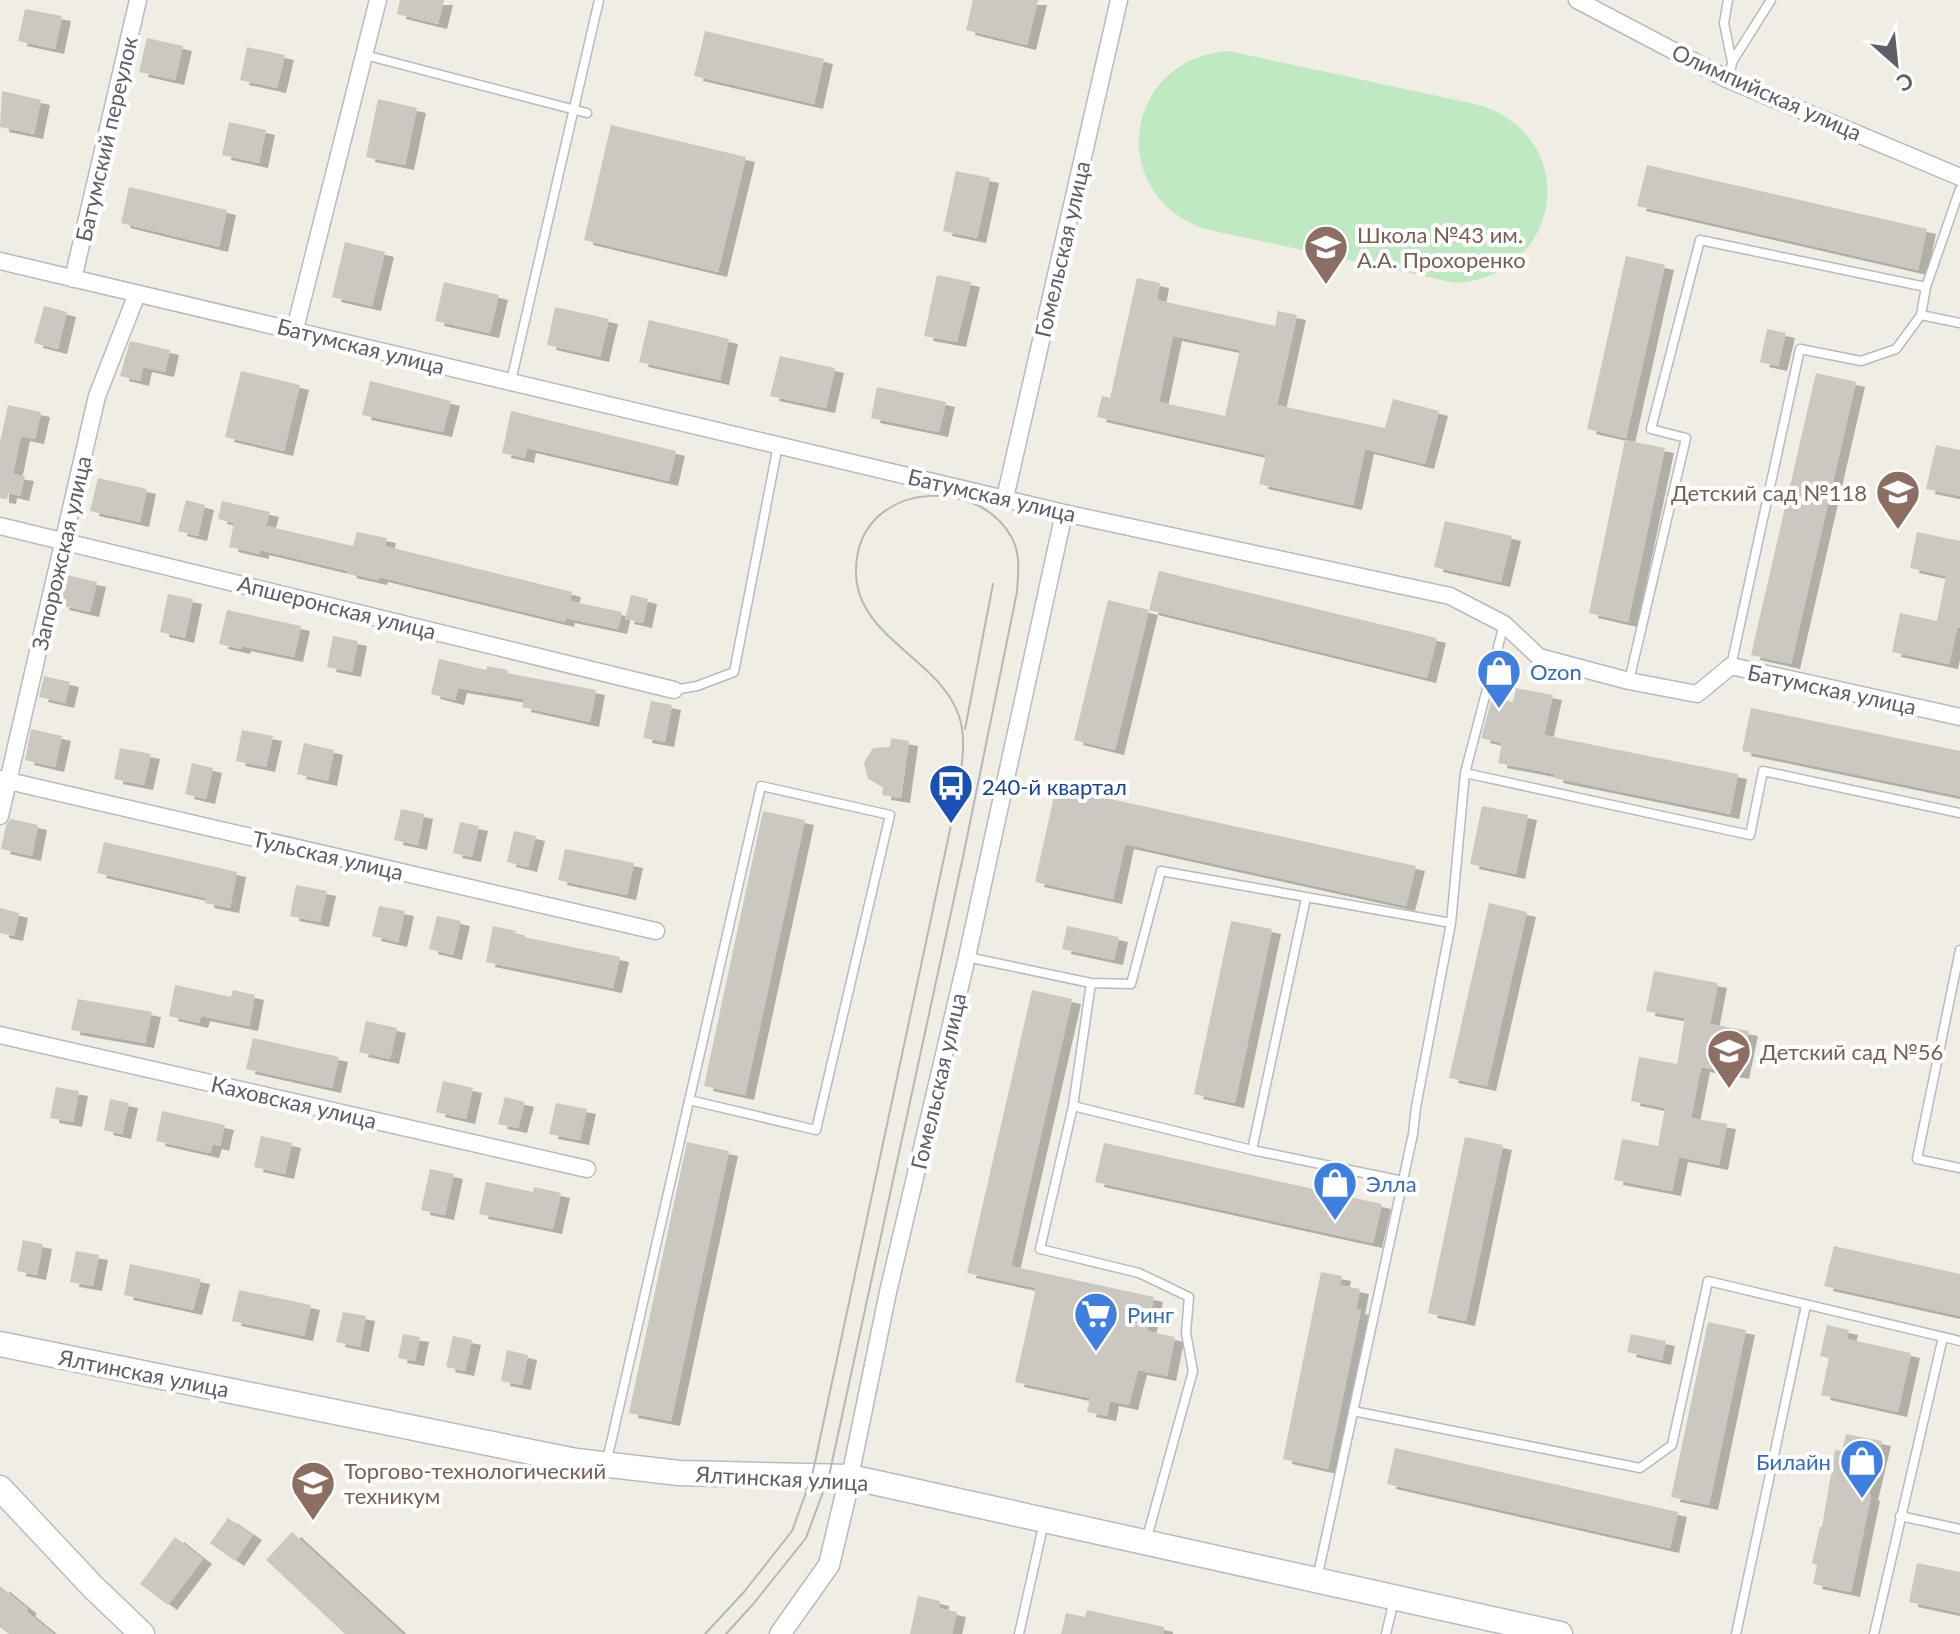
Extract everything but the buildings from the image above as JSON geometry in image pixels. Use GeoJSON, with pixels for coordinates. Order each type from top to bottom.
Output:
{"type":"FeatureCollection","features":[{"type":"Feature","properties":{"kind":"main road","name":"Ялтинская улица"},"geometry":{"type":"LineString","coordinates":[[0,1344],[545,1455],[679,1473],[850,1477],[1560,1634]]}},
{"type":"Feature","properties":{"kind":"main road"},"geometry":{"type":"LineString","coordinates":[[0,1488],[142,1634]]}},
{"type":"Feature","properties":{"kind":"street","name":"Батумский переулок"},"geometry":{"type":"LineString","coordinates":[[73,279],[138,0]]}},
{"type":"Feature","properties":{"kind":"street"},"geometry":{"type":"LineString","coordinates":[[295,329],[378,0]]}},
{"type":"Feature","properties":{"kind":"street","name":"Гомельская улица"},"geometry":{"type":"LineString","coordinates":[[1005,498],[1119,0]]}},
{"type":"Feature","properties":{"kind":"street","name":"Олимпийская улица"},"geometry":{"type":"LineString","coordinates":[[1577,0],[1729,80],[1960,177]]}},
{"type":"Feature","properties":{"kind":"street","name":"Батумская улица"},"geometry":{"type":"LineString","coordinates":[[0,261],[1064,513],[1450,596],[1504,624],[1539,657],[1629,681],[1697,694],[1731,666],[1960,717]]}},
{"type":"Feature","properties":{"kind":"street","name":"Запорожская улица"},"geometry":{"type":"LineString","coordinates":[[0,816],[4,780],[97,396],[137,294]]}},
{"type":"Feature","properties":{"kind":"street","name":"Гомельская улица"},"geometry":{"type":"LineString","coordinates":[[780,1634],[829,1565],[1064,513]]}},
{"type":"Feature","properties":{"kind":"street","name":"Апшеронская улица"},"geometry":{"type":"LineString","coordinates":[[0,526],[674,690]]}},
{"type":"Feature","properties":{"kind":"street","name":"Тульская улица"},"geometry":{"type":"LineString","coordinates":[[4,780],[656,931]]}},
{"type":"Feature","properties":{"kind":"street","name":"Каховская улица"},"geometry":{"type":"LineString","coordinates":[[0,1035],[587,1169]]}},
{"type":"Feature","properties":{"kind":"lane"},"geometry":{"type":"LineString","coordinates":[[511,382],[599,0]]}},
{"type":"Feature","properties":{"kind":"lane"},"geometry":{"type":"LineString","coordinates":[[1728,0],[1724,23],[1732,62],[1729,80]]}},
{"type":"Feature","properties":{"kind":"lane"},"geometry":{"type":"LineString","coordinates":[[1732,62],[1771,0]]}},
{"type":"Feature","properties":{"kind":"lane"},"geometry":{"type":"LineString","coordinates":[[365,55],[587,113]]}},
{"type":"Feature","properties":{"kind":"lane"},"geometry":{"type":"LineString","coordinates":[[1731,666],[1800,349],[1861,361],[1896,349],[1921,315],[1926,287],[1960,189]]}},
{"type":"Feature","properties":{"kind":"lane"},"geometry":{"type":"LineString","coordinates":[[1629,681],[1686,438],[1651,429],[1700,240],[1926,287]]}},
{"type":"Feature","properties":{"kind":"lane"},"geometry":{"type":"LineString","coordinates":[[1921,315],[1960,323]]}},
{"type":"Feature","properties":{"kind":"lane"},"geometry":{"type":"LineString","coordinates":[[674,690],[697,686],[734,672],[778,444]]}},
{"type":"Feature","properties":{"kind":"lane"},"geometry":{"type":"LineString","coordinates":[[1316,1579],[1403,1181],[1451,923],[1465,773],[1504,624]]}},
{"type":"Feature","properties":{"kind":"lane"},"geometry":{"type":"LineString","coordinates":[[1465,773],[1750,835],[1763,771],[1960,813]]}},
{"type":"Feature","properties":{"kind":"lane"},"geometry":{"type":"LineString","coordinates":[[606,1464],[689,1100],[761,786],[890,815],[816,1130],[689,1100]]}},
{"type":"Feature","properties":{"kind":"lane"},"geometry":{"type":"LineString","coordinates":[[967,957],[1091,983],[1131,984],[1161,871],[1451,923]]}},
{"type":"Feature","properties":{"kind":"lane"},"geometry":{"type":"LineString","coordinates":[[1252,1150],[1306,898]]}},
{"type":"Feature","properties":{"kind":"lane"},"geometry":{"type":"LineString","coordinates":[[1960,950],[1917,1159],[1960,1168]]}},
{"type":"Feature","properties":{"kind":"lane"},"geometry":{"type":"LineString","coordinates":[[1091,983],[1073,1106],[1040,1249],[1139,1273],[1189,1297],[1186,1333],[1193,1371],[1146,1541]]}},
{"type":"Feature","properties":{"kind":"lane"},"geometry":{"type":"LineString","coordinates":[[1073,1106],[1252,1150],[1403,1181]]}},
{"type":"Feature","properties":{"kind":"lane"},"geometry":{"type":"LineString","coordinates":[[1353,1411],[1640,1468],[1672,1445],[1708,1281],[1960,1341]]}},
{"type":"Feature","properties":{"kind":"lane"},"geometry":{"type":"LineString","coordinates":[[1736,1634],[1806,1305]]}},
{"type":"Feature","properties":{"kind":"lane"},"geometry":{"type":"LineString","coordinates":[[1874,1634],[1943,1337]]}},
{"type":"Feature","properties":{"kind":"lane"},"geometry":{"type":"LineString","coordinates":[[1900,1516],[1960,1529]]}},
{"type":"Feature","properties":{"kind":"lane"},"geometry":{"type":"LineString","coordinates":[[1019,1634],[1044,1519]]}},
{"type":"Feature","properties":{"kind":"lane"},"geometry":{"type":"LineString","coordinates":[[1386,1634],[1394,1596]]}},
{"type":"Feature","properties":{"kind":"green space"},"geometry":{"type":"Polygon","coordinates":[[[1228,51],[1479,105],[1512,122],[1534,145],[1545,173],[1547,203],[1538,232],[1520,256],[1492,274],[1456,283],[1205,229],[1173,212],[1152,188],[1141,160],[1140,130],[1148,102],[1166,77],[1193,60],[1228,51]]]}},
{"type":"Feature","properties":{"kind":"tram line"},"geometry":{"type":"LineString","coordinates":[[705,1634],[744,1592],[792,1531],[812,1476],[961,770],[963,742],[959,716],[948,694],[932,675],[894,641],[863,603],[856,580],[858,552],[868,529],[884,511],[905,501],[929,496],[953,497],[977,505],[997,518],[1012,538],[1018,558],[1017,592],[829,1476],[806,1538],[726,1634]]}},
{"type":"Feature","properties":{"kind":"tram line"},"geometry":{"type":"LineString","coordinates":[[965,729],[993,584]]}},
{"type":"Feature","properties":{"kind":"place","name":"Школа №43 им. А.А. Прохоренко"},"geometry":{"type":"Point","coordinates":[1326,286]}},
{"type":"Feature","properties":{"kind":"place","name":"Детский сад №118"},"geometry":{"type":"Point","coordinates":[1898,531]}},
{"type":"Feature","properties":{"kind":"place","name":"Ozon"},"geometry":{"type":"Point","coordinates":[1499,710]}},
{"type":"Feature","properties":{"kind":"place","name":"240-й квартал"},"geometry":{"type":"Point","coordinates":[951,825]}},
{"type":"Feature","properties":{"kind":"place","name":"Детский сад №56"},"geometry":{"type":"Point","coordinates":[1729,1090]}},
{"type":"Feature","properties":{"kind":"place","name":"Элла"},"geometry":{"type":"Point","coordinates":[1335,1222]}},
{"type":"Feature","properties":{"kind":"place","name":"Ринг"},"geometry":{"type":"Point","coordinates":[1096,1353]}},
{"type":"Feature","properties":{"kind":"place","name":"Билайн"},"geometry":{"type":"Point","coordinates":[1862,1500]}},
{"type":"Feature","properties":{"kind":"place","name":"Торгово-технологический техникум"},"geometry":{"type":"Point","coordinates":[313,1522]}}]}
